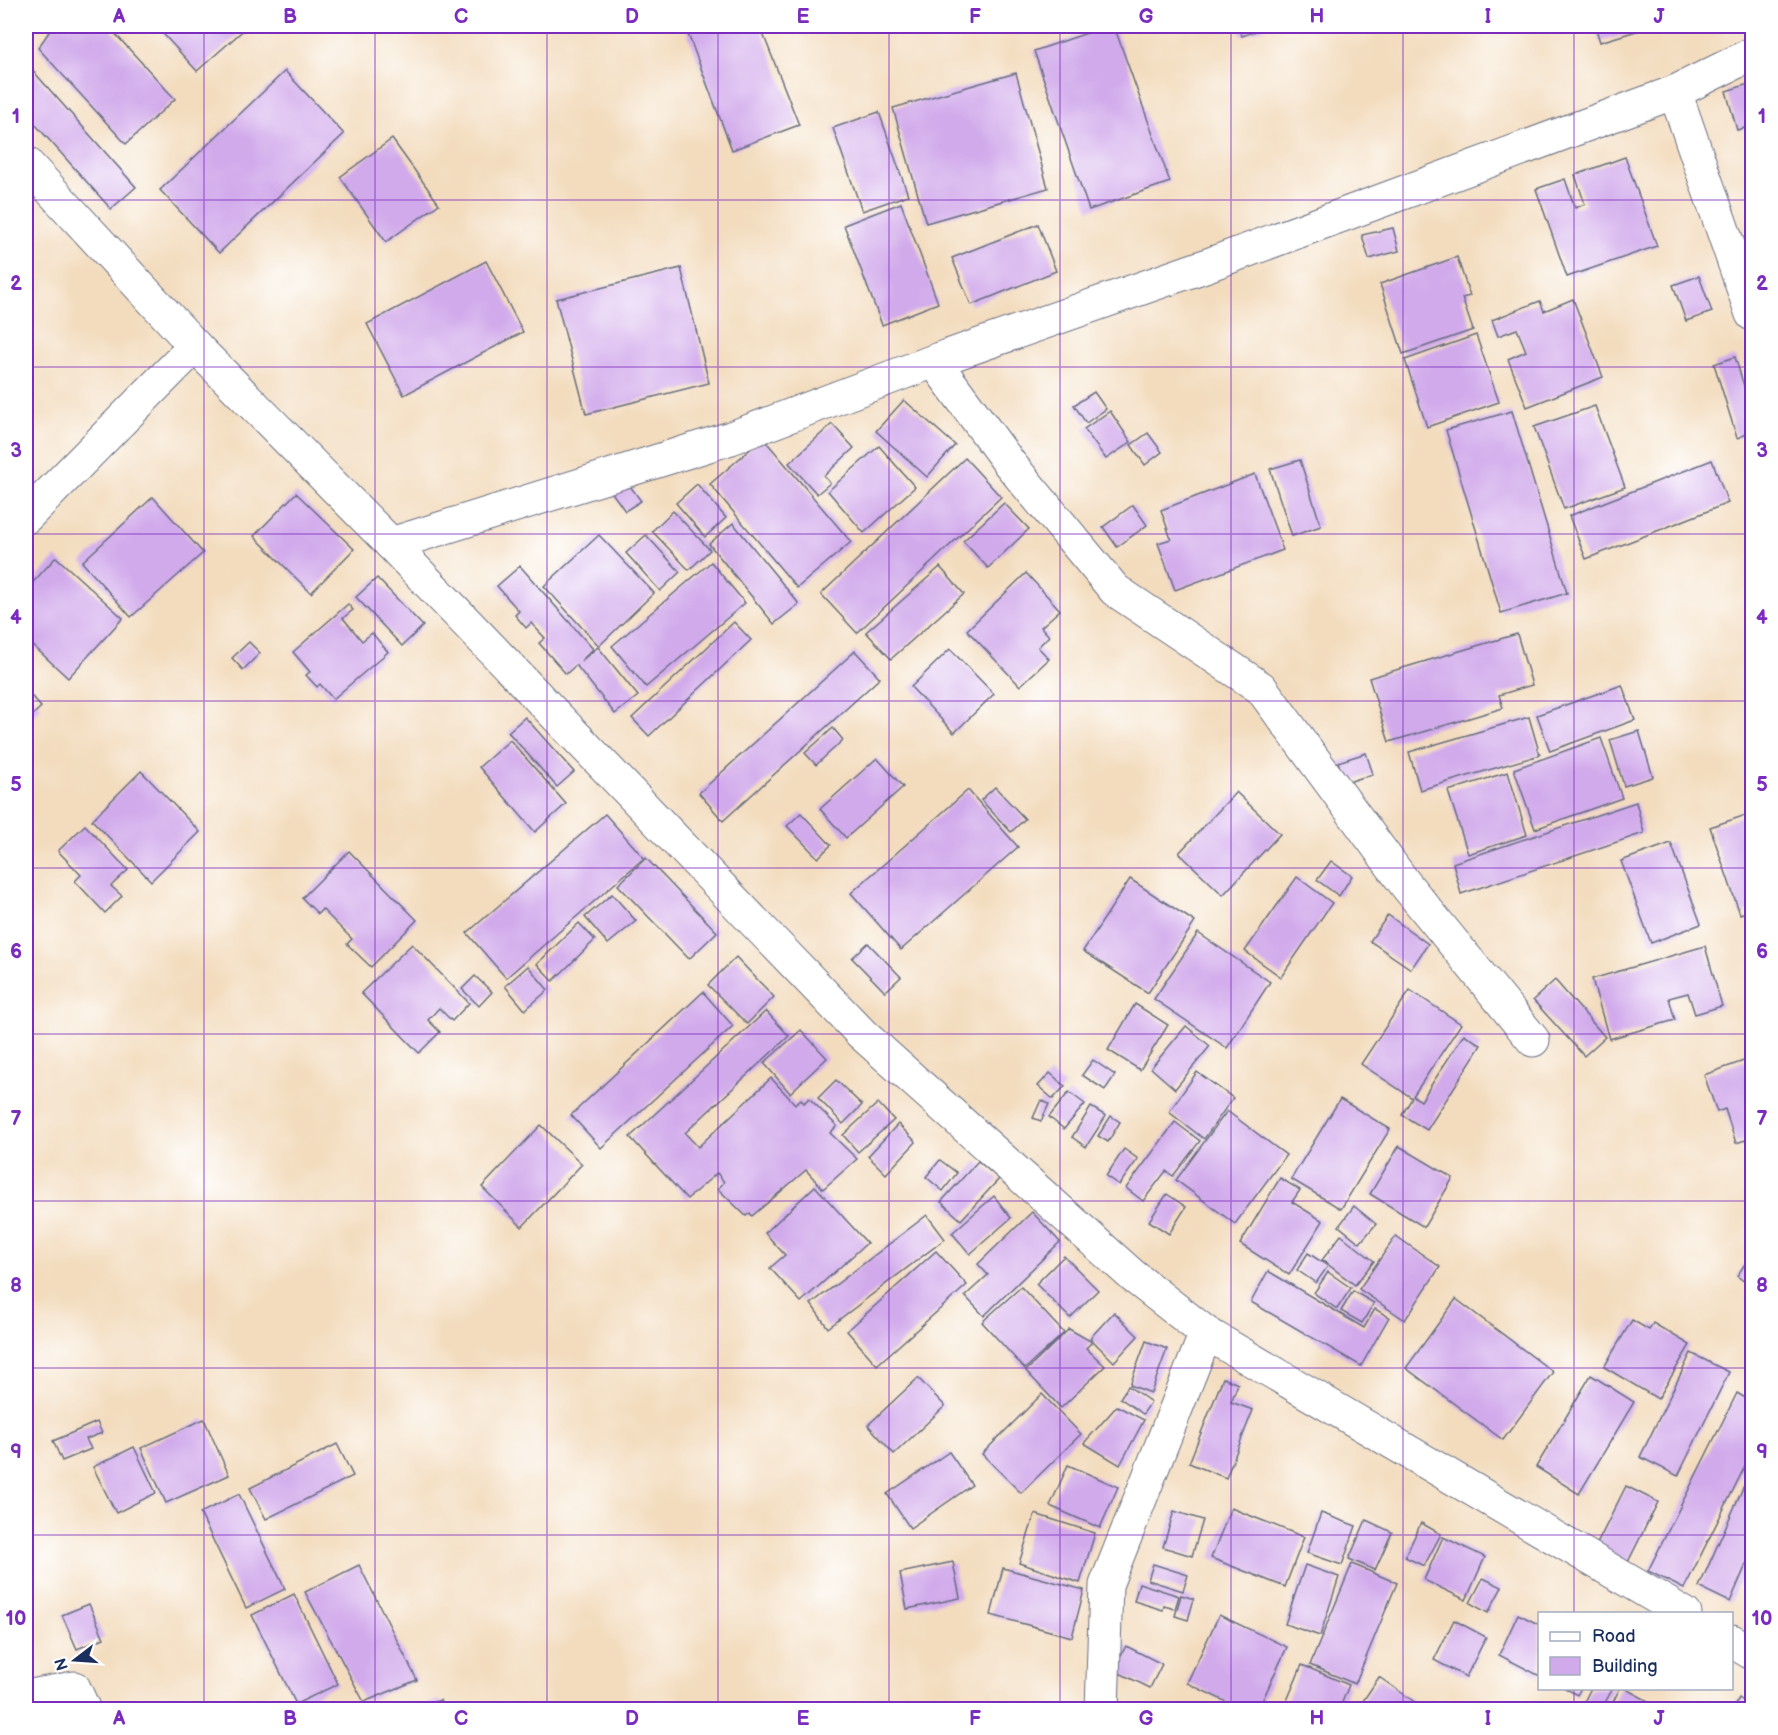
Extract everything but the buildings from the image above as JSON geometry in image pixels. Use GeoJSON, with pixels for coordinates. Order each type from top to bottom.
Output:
{"type":"FeatureCollection","features":[{"type":"Feature","properties":{"kind":"street"},"geometry":{"type":"LineString","coordinates":[[391,544],[730,438],[934,361],[1217,261],[1675,92],[1752,54]]}},
{"type":"Feature","properties":{"kind":"street"},"geometry":{"type":"LineString","coordinates":[[1675,92],[1752,314]]}},
{"type":"Feature","properties":{"kind":"street"},"geometry":{"type":"LineString","coordinates":[[26,163],[195,346],[391,544],[862,1034],[1132,1276],[1206,1334],[1682,1612]]}},
{"type":"Feature","properties":{"kind":"street"},"geometry":{"type":"LineString","coordinates":[[26,517],[195,346]]}},
{"type":"Feature","properties":{"kind":"street"},"geometry":{"type":"LineString","coordinates":[[934,361],[1010,464],[1115,590],[1261,688],[1407,885],[1533,1040]]}},
{"type":"Feature","properties":{"kind":"street"},"geometry":{"type":"LineString","coordinates":[[1102,1710],[1106,1585],[1206,1334]]}},
{"type":"Feature","properties":{"kind":"street"},"geometry":{"type":"LineString","coordinates":[[1733,1642],[1752,1653]]}},
{"type":"Feature","properties":{"kind":"street"},"geometry":{"type":"LineString","coordinates":[[26,1697],[74,1688],[84,1710]]}}]}
